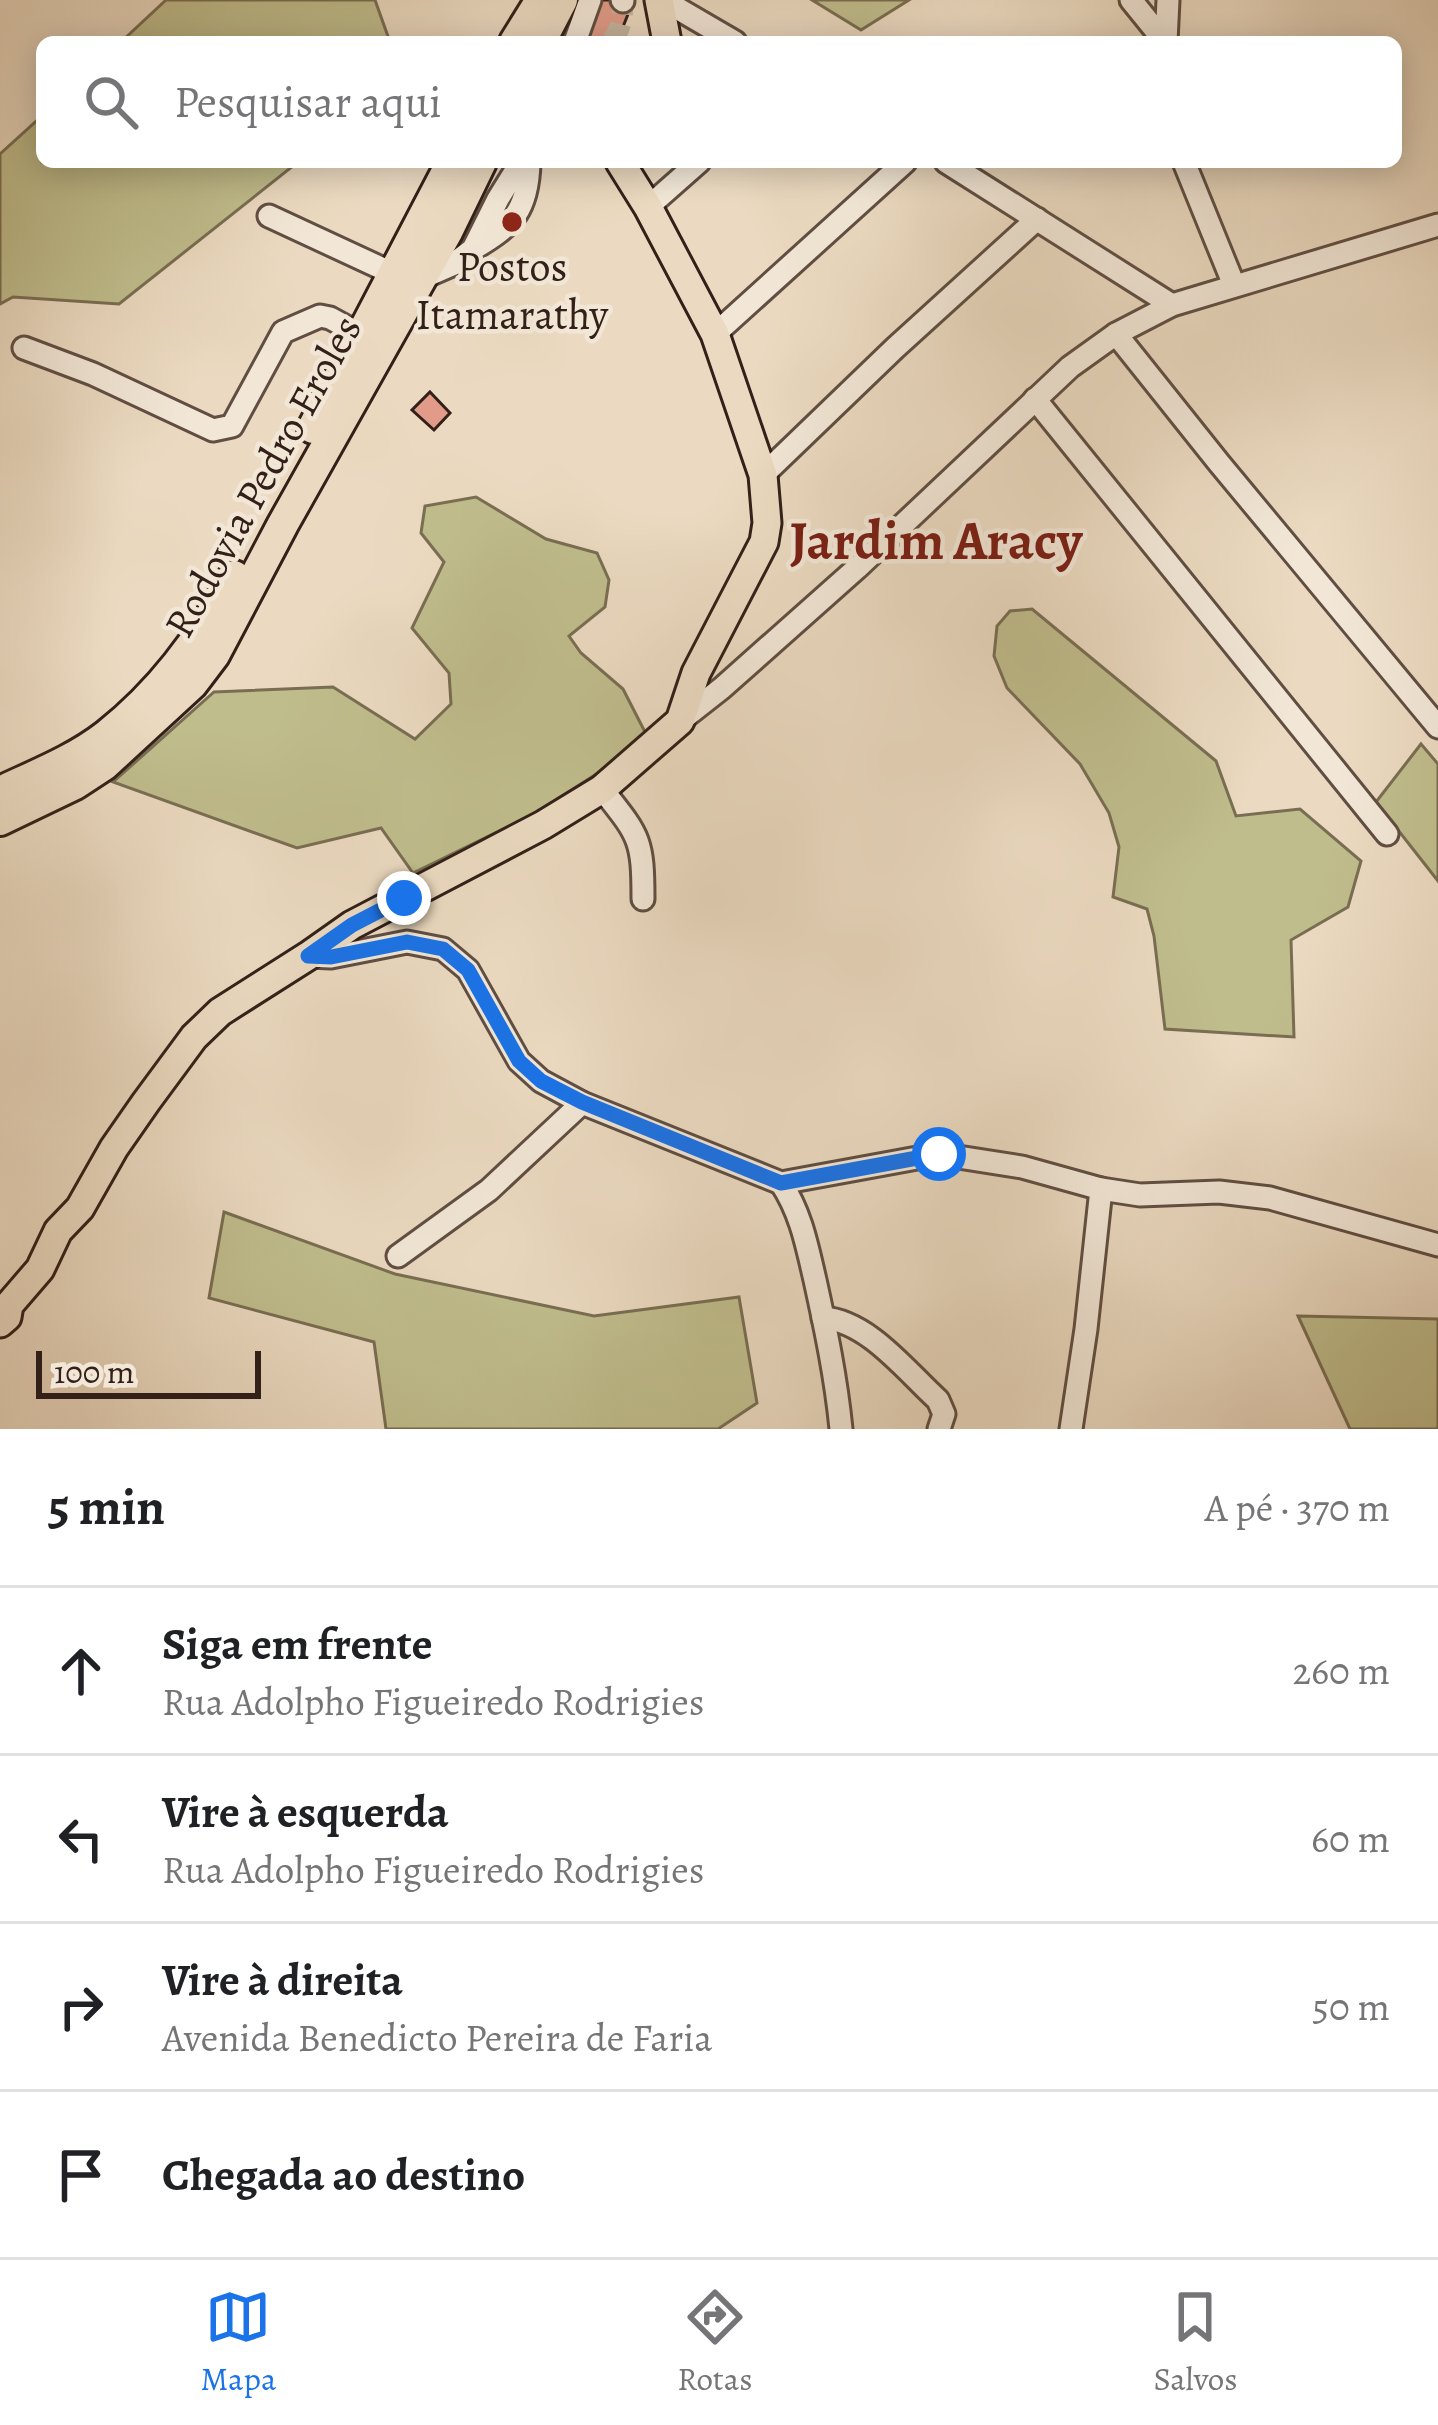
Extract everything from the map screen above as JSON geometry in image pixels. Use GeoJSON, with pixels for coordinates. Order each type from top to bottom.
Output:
{"type":"FeatureCollection","features":[{"type":"Feature","properties":{"kind":"highway"},"geometry":{"type":"LineString","coordinates":[[519,36],[541,0]]}},
{"type":"Feature","properties":{"kind":"highway"},"geometry":{"type":"LineString","coordinates":[[543,36],[562,0]]}},
{"type":"Feature","properties":{"kind":"highway","name":"Rodovia Pedro Eroles"},"geometry":{"type":"LineString","coordinates":[[0,820],[104,765],[192,684],[214,655],[452,182]]}},
{"type":"Feature","properties":{"kind":"highway","name":"Rodovia Pedro Eroles"},"geometry":{"type":"LineString","coordinates":[[0,792],[105,737],[172,670],[219,606],[363,336],[407,277]]}},
{"type":"Feature","properties":{"kind":"main road"},"geometry":{"type":"LineString","coordinates":[[661,0],[666,36]]}},
{"type":"Feature","properties":{"kind":"main road"},"geometry":{"type":"LineString","coordinates":[[3,1312],[40,1269],[58,1232],[80,1208],[114,1148],[194,1036],[246,993],[352,925],[602,789],[680,722],[695,673],[764,542],[764,475],[715,334],[624,168]]}},
{"type":"Feature","properties":{"kind":"street"},"geometry":{"type":"LineString","coordinates":[[577,36],[590,0]]}},
{"type":"Feature","properties":{"kind":"street"},"geometry":{"type":"LineString","coordinates":[[661,0],[724,36]]}},
{"type":"Feature","properties":{"kind":"street"},"geometry":{"type":"LineString","coordinates":[[1131,0],[1161,36]]}},
{"type":"Feature","properties":{"kind":"street"},"geometry":{"type":"LineString","coordinates":[[1166,36],[1168,0]]}},
{"type":"Feature","properties":{"kind":"street"},"geometry":{"type":"LineString","coordinates":[[269,216],[349,244],[407,277],[452,265],[502,232],[518,213],[528,185],[526,168]]}},
{"type":"Feature","properties":{"kind":"street"},"geometry":{"type":"LineString","coordinates":[[647,207],[692,168]]}},
{"type":"Feature","properties":{"kind":"street"},"geometry":{"type":"LineString","coordinates":[[715,334],[897,168]]}},
{"type":"Feature","properties":{"kind":"street"},"geometry":{"type":"LineString","coordinates":[[956,168],[1172,305]]}},
{"type":"Feature","properties":{"kind":"street"},"geometry":{"type":"LineString","coordinates":[[1186,168],[1234,285]]}},
{"type":"Feature","properties":{"kind":"street"},"geometry":{"type":"LineString","coordinates":[[764,475],[1037,219]]}},
{"type":"Feature","properties":{"kind":"street"},"geometry":{"type":"LineString","coordinates":[[680,722],[768,649],[1070,367],[1116,334],[1172,305],[1438,225]]}},
{"type":"Feature","properties":{"kind":"street"},"geometry":{"type":"LineString","coordinates":[[24,348],[93,374],[213,430],[224,430],[232,425],[283,332],[320,316],[363,336]]}},
{"type":"Feature","properties":{"kind":"street"},"geometry":{"type":"LineString","coordinates":[[1116,334],[1438,727]]}},
{"type":"Feature","properties":{"kind":"street"},"geometry":{"type":"LineString","coordinates":[[1035,400],[1387,834]]}},
{"type":"Feature","properties":{"kind":"street"},"geometry":{"type":"LineString","coordinates":[[602,789],[640,844],[643,899]]}},
{"type":"Feature","properties":{"kind":"street"},"geometry":{"type":"LineString","coordinates":[[308,956],[331,957],[407,942],[443,949],[468,970],[519,1061],[541,1081],[781,1183],[939,1154],[1022,1167],[1140,1195],[1241,1193],[1270,1198],[1438,1245]]}},
{"type":"Feature","properties":{"kind":"street"},"geometry":{"type":"LineString","coordinates":[[398,1256],[489,1190],[582,1102]]}},
{"type":"Feature","properties":{"kind":"street"},"geometry":{"type":"LineString","coordinates":[[781,1183],[798,1211],[835,1373],[841,1429]]}},
{"type":"Feature","properties":{"kind":"street"},"geometry":{"type":"LineString","coordinates":[[1071,1429],[1101,1189]]}},
{"type":"Feature","properties":{"kind":"street"},"geometry":{"type":"LineString","coordinates":[[823,1318],[840,1319],[868,1335],[938,1400],[944,1414],[939,1429]]}},
{"type":"Feature","properties":{"kind":"shaded area"},"geometry":{"type":"Polygon","coordinates":[[[166,0],[375,0],[388,36],[127,36],[166,0]]]}},
{"type":"Feature","properties":{"kind":"shaded area"},"geometry":{"type":"Polygon","coordinates":[[[812,0],[909,0],[861,30],[812,0]]]}},
{"type":"Feature","properties":{"kind":"shaded area"},"geometry":{"type":"Polygon","coordinates":[[[36,121],[36,168],[290,168],[119,304],[13,297],[0,304],[0,154],[36,121]]]}},
{"type":"Feature","properties":{"kind":"shaded area"},"geometry":{"type":"Polygon","coordinates":[[[476,497],[546,539],[597,553],[609,580],[605,607],[569,636],[581,653],[623,689],[645,732],[609,766],[532,815],[413,873],[381,828],[297,848],[113,782],[214,692],[333,687],[415,739],[451,704],[449,673],[412,628],[444,562],[421,533],[425,506],[476,497]]]}},
{"type":"Feature","properties":{"kind":"shaded area"},"geometry":{"type":"Polygon","coordinates":[[[1032,609],[1216,761],[1236,816],[1300,809],[1361,861],[1348,907],[1291,940],[1294,1037],[1165,1029],[1147,909],[1113,897],[1119,847],[1109,813],[1080,764],[1007,688],[994,656],[997,626],[1010,611],[1032,609]]]}},
{"type":"Feature","properties":{"kind":"shaded area"},"geometry":{"type":"Polygon","coordinates":[[[1421,744],[1438,764],[1438,881],[1376,802],[1421,744]]]}},
{"type":"Feature","properties":{"kind":"shaded area"},"geometry":{"type":"Polygon","coordinates":[[[224,1212],[395,1274],[594,1316],[739,1297],[757,1403],[718,1429],[386,1429],[374,1342],[209,1298],[224,1212]]]}},
{"type":"Feature","properties":{"kind":"shaded area"},"geometry":{"type":"Polygon","coordinates":[[[1298,1316],[1438,1319],[1438,1429],[1350,1429],[1298,1316]]]}},
{"type":"Feature","properties":{"kind":"building"},"geometry":{"type":"Polygon","coordinates":[[[602,0],[632,4],[619,36],[587,36],[602,0]]]}},
{"type":"Feature","properties":{"kind":"building"},"geometry":{"type":"Polygon","coordinates":[[[430,392],[450,413],[434,430],[412,410],[430,392]]]}},
{"type":"Feature","properties":{"kind":"tunnel"},"geometry":{"type":"LineString","coordinates":[[615,36],[623,1]]}},
{"type":"Feature","properties":{"kind":"place","name":"Postos Itamarathy"},"geometry":{"type":"Point","coordinates":[512,222]}},
{"type":"Feature","properties":{"kind":"district","name":"Jardim Aracy"},"geometry":{"type":"Point","coordinates":[936,540]}},
{"type":"Feature","properties":{"kind":"route"},"geometry":{"type":"LineString","coordinates":[[404,898],[352,925],[308,956],[331,957],[407,942],[443,949],[468,970],[519,1061],[541,1081],[781,1183],[939,1154]]}}]}
